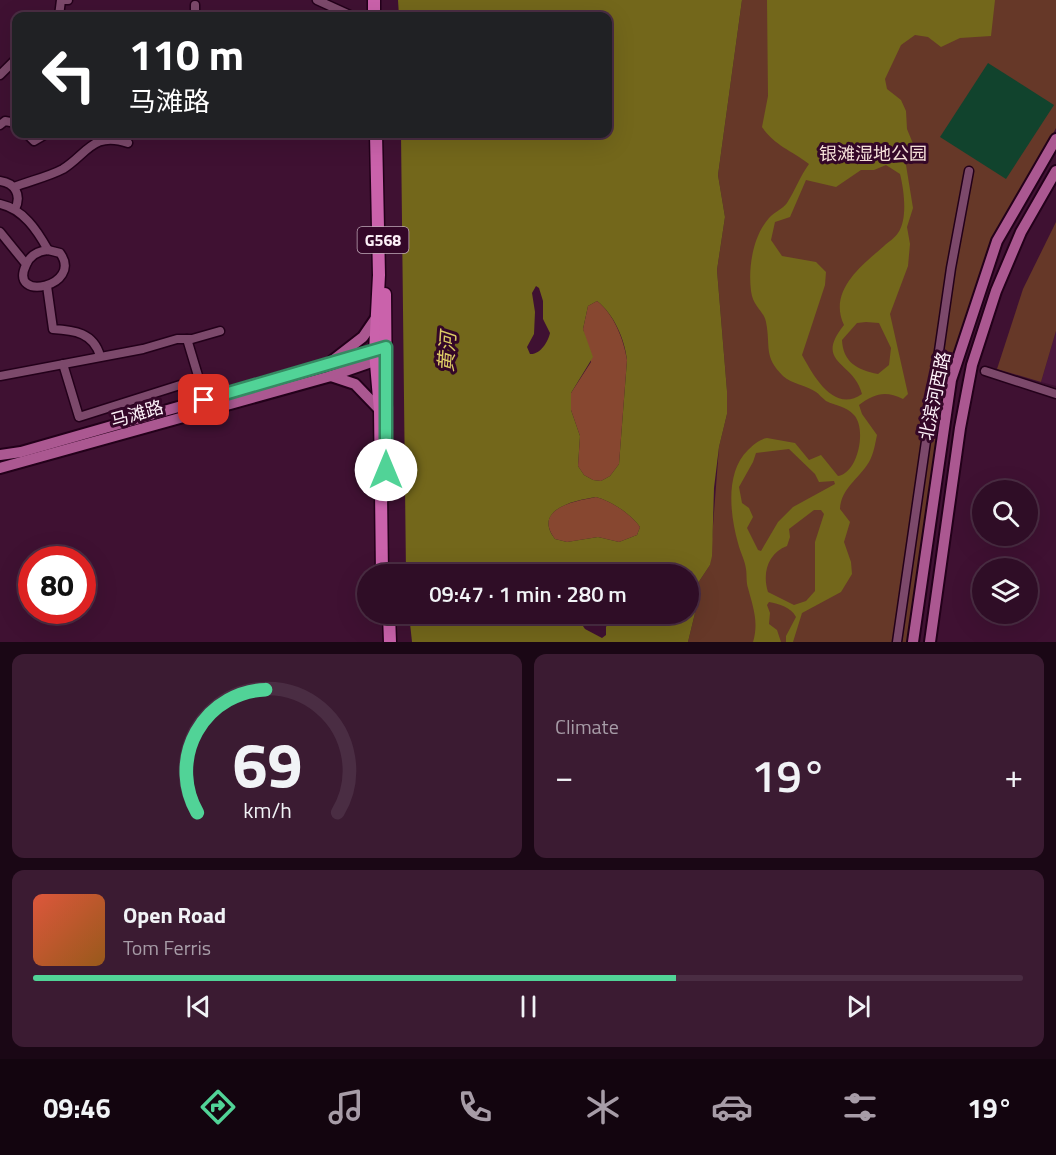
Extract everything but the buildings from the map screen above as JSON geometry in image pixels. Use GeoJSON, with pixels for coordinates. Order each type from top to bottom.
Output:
{"type":"FeatureCollection","features":[{"type":"Feature","properties":{"kind":"highway","name":"G568"},"geometry":{"type":"LineString","coordinates":[[376,138],[379,275],[376,318],[381,354],[388,564]]}},
{"type":"Feature","properties":{"kind":"highway","name":"G568"},"geometry":{"type":"LineString","coordinates":[[382,138],[380,410],[382,564]]}},
{"type":"Feature","properties":{"kind":"highway"},"geometry":{"type":"LineString","coordinates":[[383,624],[384,642]]}},
{"type":"Feature","properties":{"kind":"highway"},"geometry":{"type":"LineString","coordinates":[[389,624],[390,642]]}},
{"type":"Feature","properties":{"kind":"main road","name":"北滨河西路"},"geometry":{"type":"LineString","coordinates":[[913,642],[951,380],[997,241],[1056,139]]}},
{"type":"Feature","properties":{"kind":"main road","name":"北滨河西路"},"geometry":{"type":"LineString","coordinates":[[930,642],[960,428],[972,365],[996,291],[1021,232],[1056,171]]}},
{"type":"Feature","properties":{"kind":"main road"},"geometry":{"type":"LineString","coordinates":[[376,318],[363,337],[329,370],[355,384],[380,410]]}},
{"type":"Feature","properties":{"kind":"main road","name":"马滩路"},"geometry":{"type":"LineString","coordinates":[[0,468],[381,354]]}},
{"type":"Feature","properties":{"kind":"main road","name":"马滩路"},"geometry":{"type":"LineString","coordinates":[[0,455],[21,452],[204,400],[329,370]]}},
{"type":"Feature","properties":{"kind":"street"},"geometry":{"type":"LineString","coordinates":[[60,12],[61,0],[68,0]]}},
{"type":"Feature","properties":{"kind":"street"},"geometry":{"type":"LineString","coordinates":[[317,0],[343,12]]}},
{"type":"Feature","properties":{"kind":"street"},"geometry":{"type":"LineString","coordinates":[[195,5],[195,12]]}},
{"type":"Feature","properties":{"kind":"street"},"geometry":{"type":"LineString","coordinates":[[0,75],[12,63]]}},
{"type":"Feature","properties":{"kind":"street"},"geometry":{"type":"LineString","coordinates":[[0,181],[14,187],[62,169],[99,141],[108,139],[128,143]]}},
{"type":"Feature","properties":{"kind":"street"},"geometry":{"type":"LineString","coordinates":[[897,642],[951,268],[969,171]]}},
{"type":"Feature","properties":{"kind":"street"},"geometry":{"type":"LineString","coordinates":[[14,187],[18,198],[15,209]]}},
{"type":"Feature","properties":{"kind":"street"},"geometry":{"type":"LineString","coordinates":[[0,204],[15,209],[27,219],[48,250]]}},
{"type":"Feature","properties":{"kind":"street"},"geometry":{"type":"LineString","coordinates":[[0,232],[26,264]]}},
{"type":"Feature","properties":{"kind":"street"},"geometry":{"type":"LineString","coordinates":[[48,250],[60,253],[65,265],[60,275],[47,286],[39,289],[29,285],[24,275],[26,264],[35,254],[48,250]]}},
{"type":"Feature","properties":{"kind":"street"},"geometry":{"type":"LineString","coordinates":[[47,286],[53,329],[82,333],[95,344],[100,356]]}},
{"type":"Feature","properties":{"kind":"street"},"geometry":{"type":"LineString","coordinates":[[0,376],[220,332]]}},
{"type":"Feature","properties":{"kind":"street"},"geometry":{"type":"LineString","coordinates":[[187,339],[204,400]]}},
{"type":"Feature","properties":{"kind":"street"},"geometry":{"type":"LineString","coordinates":[[63,364],[79,417],[199,379]]}},
{"type":"Feature","properties":{"kind":"street"},"geometry":{"type":"LineString","coordinates":[[985,371],[1056,394]]}},
{"type":"Feature","properties":{"kind":"shaded area"},"geometry":{"type":"Polygon","coordinates":[[[597,301],[603,306],[617,328],[627,360],[619,464],[610,476],[601,481],[584,475],[578,466],[580,436],[571,410],[571,393],[591,362],[583,329],[588,306],[597,301]]]}},
{"type":"Feature","properties":{"kind":"shaded area"},"geometry":{"type":"Polygon","coordinates":[[[1056,331],[1056,386],[1041,382],[1056,331]]]}},
{"type":"Feature","properties":{"kind":"shaded area"},"geometry":{"type":"Polygon","coordinates":[[[596,497],[614,505],[631,517],[640,527],[637,535],[619,542],[598,537],[567,542],[555,539],[549,528],[549,520],[553,513],[568,504],[596,497]]]}},
{"type":"Feature","properties":{"kind":"green space","name":"银滩湿地公园"},"geometry":{"type":"Polygon","coordinates":[[[742,0],[1056,0],[1056,128],[997,241],[951,380],[913,642],[688,642],[692,624],[699,624],[699,582],[710,565],[719,447],[727,414],[717,270],[725,217],[718,175],[742,0]]]}},
{"type":"Feature","properties":{"kind":"green space"},"geometry":{"type":"Polygon","coordinates":[[[1056,222],[1056,331],[1041,382],[997,369],[1023,289],[1056,222]]]}},
{"type":"Feature","properties":{"kind":"water","name":"黄河"},"geometry":{"type":"Polygon","coordinates":[[[398,0],[742,0],[718,175],[725,217],[717,270],[727,414],[719,447],[714,488],[710,565],[699,582],[699,564],[406,564],[401,138],[612,138],[612,12],[399,12],[398,0]],[[536,286],[532,293],[535,312],[534,334],[527,347],[530,354],[534,354],[543,347],[550,333],[543,319],[543,301],[539,288],[536,286]],[[597,301],[588,306],[583,329],[593,357],[571,393],[571,410],[580,436],[578,466],[584,475],[601,481],[610,476],[619,464],[627,360],[621,336],[603,306],[597,301]],[[588,498],[568,504],[553,513],[549,520],[549,529],[555,539],[567,542],[598,537],[619,542],[637,535],[640,527],[636,522],[626,513],[602,499],[588,498]]]}},
{"type":"Feature","properties":{"kind":"water"},"geometry":{"type":"Polygon","coordinates":[[[767,0],[995,0],[991,36],[960,38],[941,47],[928,37],[915,35],[901,45],[885,79],[887,89],[901,100],[906,111],[907,129],[916,151],[912,156],[903,143],[894,153],[906,165],[913,208],[907,227],[910,244],[908,266],[890,314],[908,394],[903,399],[880,394],[859,405],[862,414],[877,435],[869,462],[847,489],[841,502],[840,509],[850,522],[844,542],[851,562],[852,574],[841,592],[802,613],[793,642],[786,642],[786,636],[796,617],[788,608],[769,602],[767,605],[770,613],[769,624],[777,630],[781,642],[753,642],[755,615],[733,520],[731,494],[736,470],[748,450],[754,444],[767,438],[795,443],[809,460],[821,455],[838,476],[851,467],[855,459],[860,430],[851,412],[787,379],[777,369],[770,357],[765,318],[752,296],[751,262],[755,243],[769,218],[787,203],[809,164],[778,143],[762,127],[768,96],[767,0]],[[886,165],[874,170],[861,170],[836,187],[806,180],[790,217],[775,222],[771,240],[782,256],[816,262],[826,272],[825,285],[802,355],[826,390],[842,399],[852,399],[862,394],[858,383],[834,355],[833,348],[836,338],[844,325],[840,313],[840,301],[849,280],[897,235],[903,220],[904,196],[900,174],[886,165]],[[857,323],[842,340],[845,354],[852,364],[878,374],[889,365],[891,348],[879,323],[857,323]],[[789,449],[756,453],[739,487],[742,503],[749,508],[753,517],[747,528],[758,550],[761,551],[778,522],[793,507],[835,484],[834,481],[819,482],[815,474],[789,449]],[[814,510],[789,529],[790,537],[787,546],[775,553],[768,564],[766,585],[768,592],[794,605],[806,601],[815,591],[815,542],[824,514],[821,510],[814,510]]]}},
{"type":"Feature","properties":{"kind":"water"},"geometry":{"type":"Polygon","coordinates":[[[410,624],[582,624],[585,629],[602,638],[606,635],[608,624],[692,624],[688,642],[412,642],[410,624]]]}},
{"type":"Feature","properties":{"kind":"route"},"geometry":{"type":"LineString","coordinates":[[204,400],[386,347],[386,470]]}}]}
